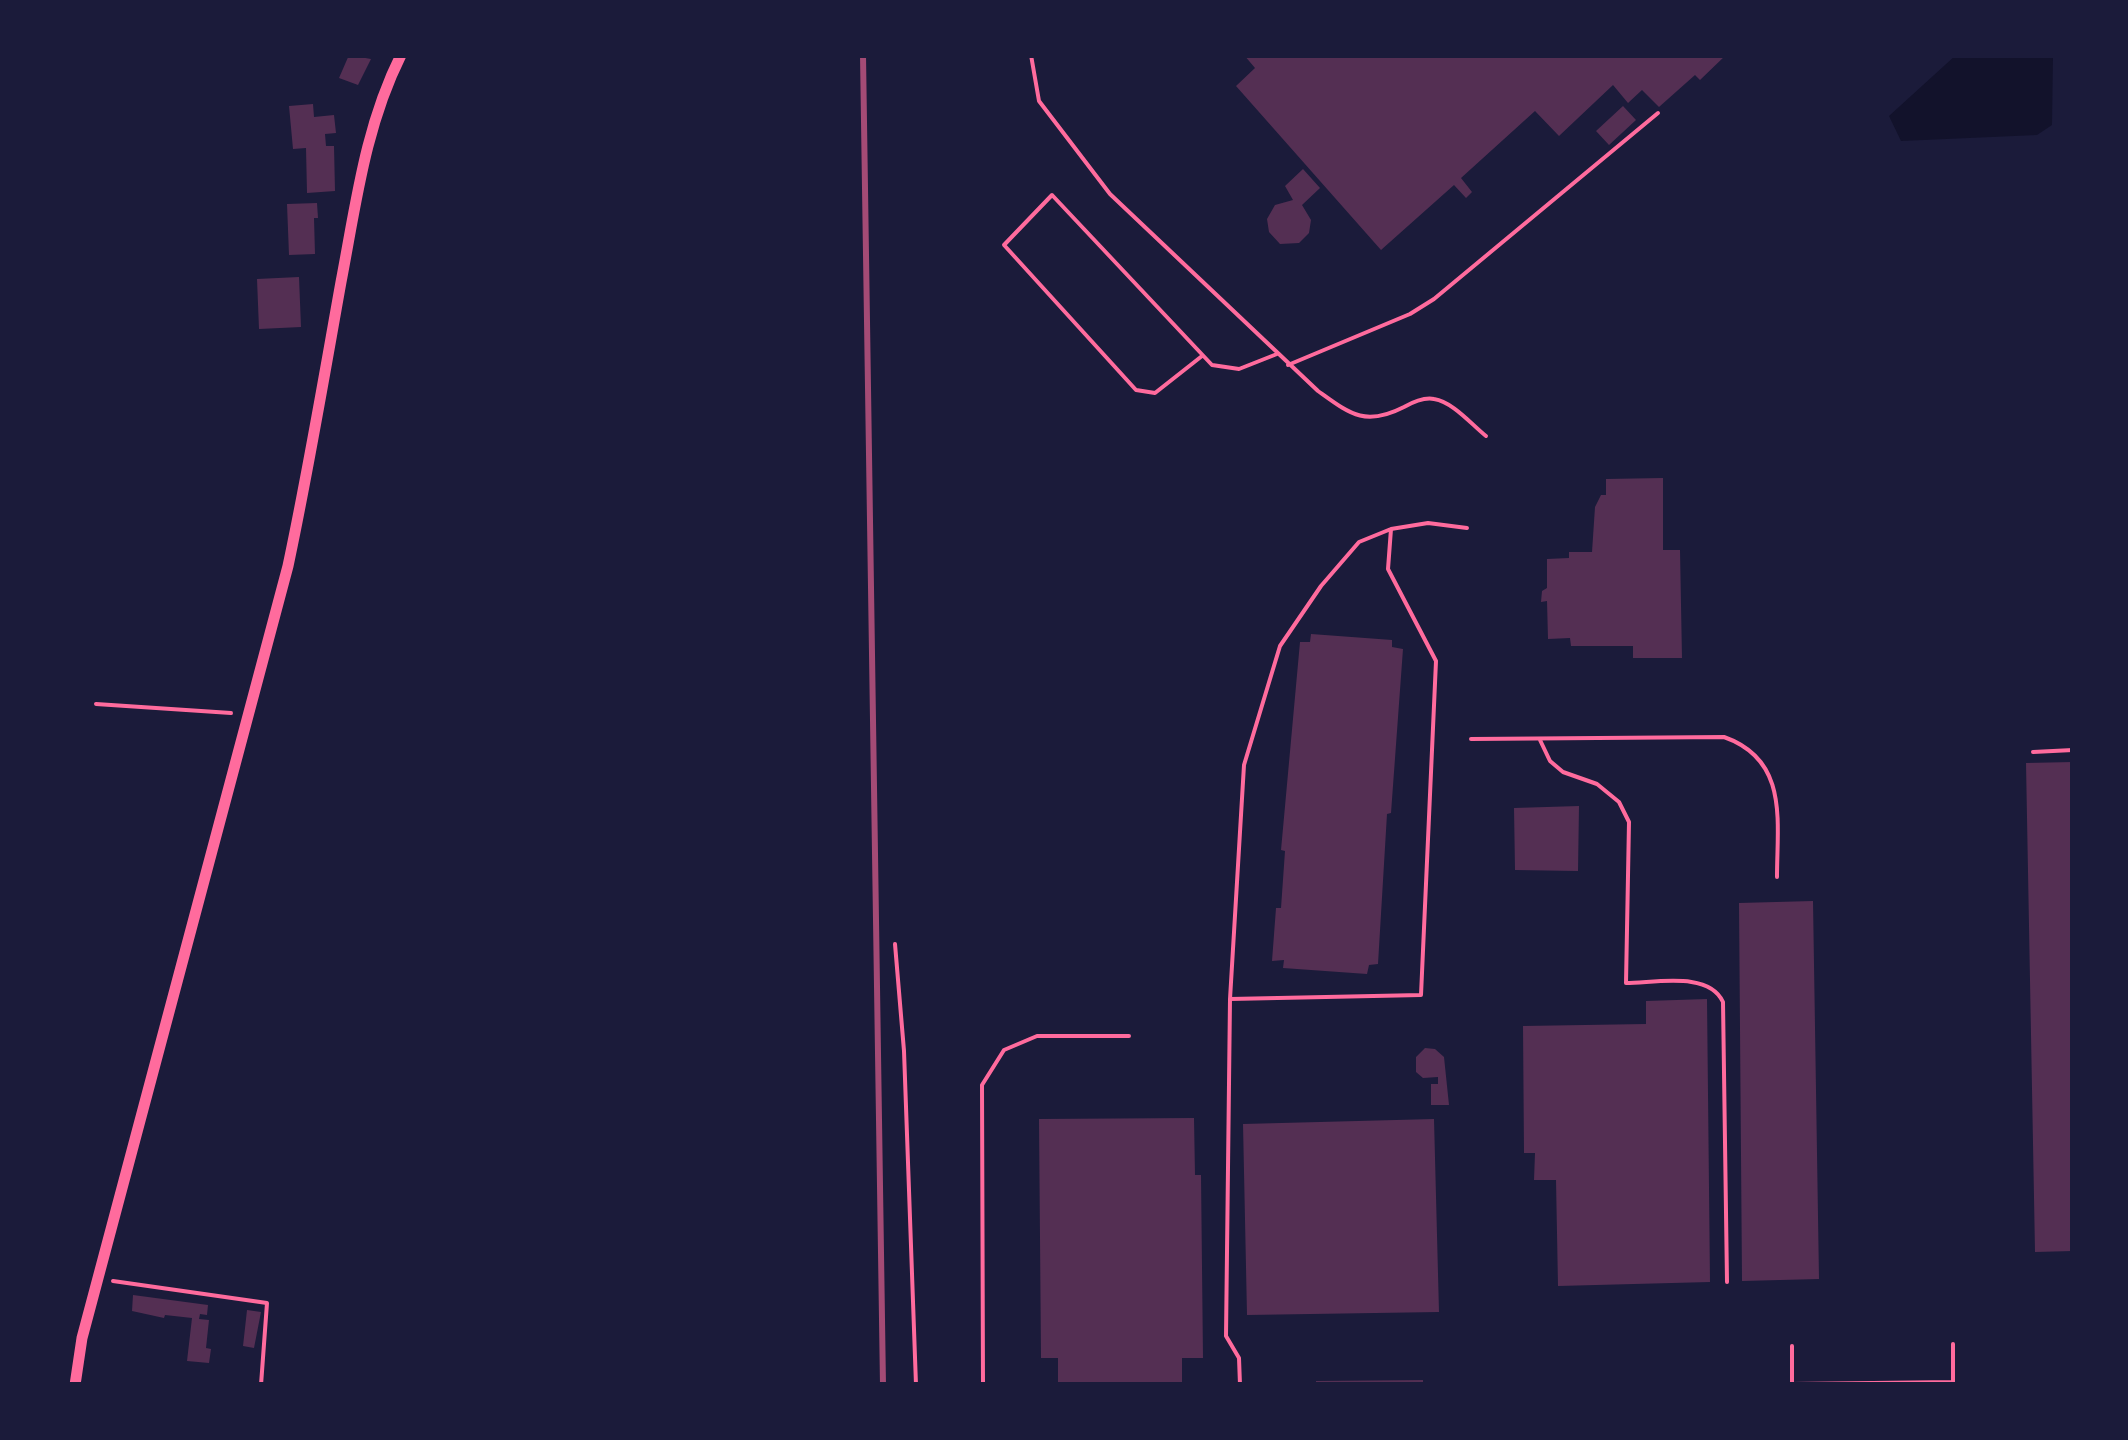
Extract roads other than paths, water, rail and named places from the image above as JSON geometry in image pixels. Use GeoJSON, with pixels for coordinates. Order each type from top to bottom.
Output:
{"type":"FeatureCollection","features":[{"type":"Feature","properties":{"kind":"street"},"geometry":{"type":"LineString","coordinates":[[74,1385],[82,1338],[292,547],[362,164],[380,103],[401,55]]}},
{"type":"Feature","properties":{"kind":"lane"},"geometry":{"type":"LineString","coordinates":[[1030,55],[1040,100],[1110,194],[1288,365],[1350,414],[1377,418],[1424,399],[1437,399],[1486,436]]}},
{"type":"Feature","properties":{"kind":"lane"},"geometry":{"type":"LineString","coordinates":[[1288,365],[1410,314],[1434,299],[1658,113]]}},
{"type":"Feature","properties":{"kind":"lane"},"geometry":{"type":"LineString","coordinates":[[1202,356],[1155,393],[1136,390],[1004,245],[1052,195],[1212,365],[1239,370],[1277,354]]}},
{"type":"Feature","properties":{"kind":"lane"},"geometry":{"type":"LineString","coordinates":[[1240,1385],[1239,1358],[1226,1336],[1230,999],[1244,765],[1280,646],[1321,586],[1359,542],[1392,528],[1428,522],[1466,528]]}},
{"type":"Feature","properties":{"kind":"lane"},"geometry":{"type":"LineString","coordinates":[[1230,999],[1421,995],[1436,661],[1388,569],[1392,528]]}},
{"type":"Feature","properties":{"kind":"lane"},"geometry":{"type":"LineString","coordinates":[[1471,739],[1724,737],[1744,744],[1762,761],[1773,784],[1778,807],[1776,877]]}},
{"type":"Feature","properties":{"kind":"lane"},"geometry":{"type":"LineString","coordinates":[[1540,740],[1550,761],[1563,772],[1598,784],[1619,802],[1629,822],[1626,983],[1704,982],[1718,991],[1723,1002],[1727,1282]]}},
{"type":"Feature","properties":{"kind":"lane"},"geometry":{"type":"LineString","coordinates":[[2033,752],[2073,750]]}},
{"type":"Feature","properties":{"kind":"lane"},"geometry":{"type":"LineString","coordinates":[[983,1385],[982,1085],[1004,1050],[1036,1036],[1130,1036]]}},
{"type":"Feature","properties":{"kind":"lane"},"geometry":{"type":"LineString","coordinates":[[1792,1346],[1792,1384],[1953,1383],[1953,1344]]}},
{"type":"Feature","properties":{"kind":"railway"},"geometry":{"type":"LineString","coordinates":[[863,55],[883,1385]]}}]}
